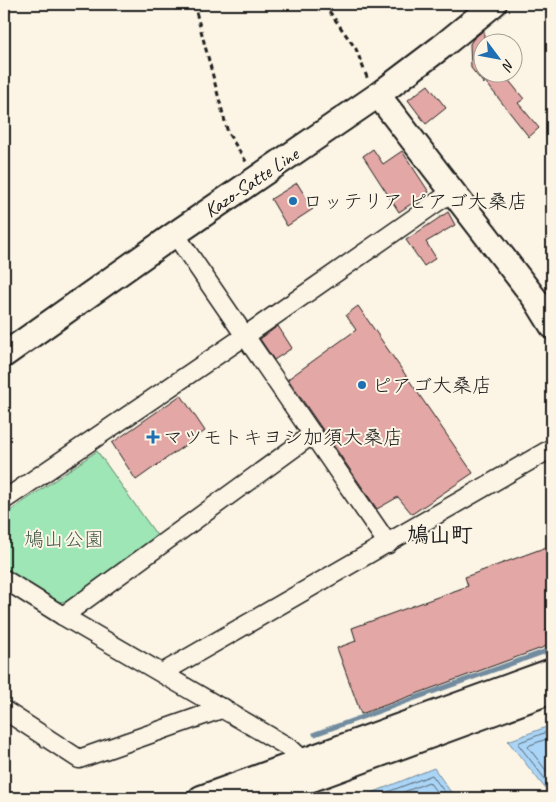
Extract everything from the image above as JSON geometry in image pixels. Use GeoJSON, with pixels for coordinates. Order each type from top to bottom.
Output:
{"type":"FeatureCollection","features":[{"type":"Feature","properties":{"kind":"street","name":"Kazo-Satte Line"},"geometry":{"type":"LineString","coordinates":[[4,355],[175,234],[378,95],[494,4]]}},
{"type":"Feature","properties":{"kind":"street"},"geometry":{"type":"LineString","coordinates":[[378,95],[536,300],[552,326]]}},
{"type":"Feature","properties":{"kind":"street"},"geometry":{"type":"LineString","coordinates":[[4,500],[245,336],[453,191]]}},
{"type":"Feature","properties":{"kind":"street"},"geometry":{"type":"LineString","coordinates":[[175,234],[388,544]]}},
{"type":"Feature","properties":{"kind":"street"},"geometry":{"type":"LineString","coordinates":[[63,616],[313,434]]}},
{"type":"Feature","properties":{"kind":"street"},"geometry":{"type":"LineString","coordinates":[[162,673],[552,448]]}},
{"type":"Feature","properties":{"kind":"street"},"geometry":{"type":"LineString","coordinates":[[4,579],[63,616],[290,748],[308,769]]}},
{"type":"Feature","properties":{"kind":"street"},"geometry":{"type":"LineString","coordinates":[[260,798],[308,769],[552,671]]}},
{"type":"Feature","properties":{"kind":"street"},"geometry":{"type":"LineString","coordinates":[[201,798],[308,769],[552,691]]}},
{"type":"Feature","properties":{"kind":"street"},"geometry":{"type":"LineString","coordinates":[[4,710],[79,759],[224,708]]}},
{"type":"Feature","properties":{"kind":"path"},"geometry":{"type":"LineString","coordinates":[[194,4],[228,133],[257,178]]}},
{"type":"Feature","properties":{"kind":"path"},"geometry":{"type":"LineString","coordinates":[[324,4],[356,49],[370,82],[378,95]]}},
{"type":"Feature","properties":{"kind":"green space","name":"鳩山公園"},"geometry":{"type":"Polygon","coordinates":[[[97,451],[158,537],[71,601],[59,602],[4,568],[4,515],[97,451]]]}},
{"type":"Feature","properties":{"kind":"water"},"geometry":{"type":"Polygon","coordinates":[[[552,725],[552,797],[508,741],[552,725]]]}},
{"type":"Feature","properties":{"kind":"water"},"geometry":{"type":"Polygon","coordinates":[[[434,768],[455,798],[359,798],[434,768]]]}},
{"type":"Feature","properties":{"kind":"building"},"geometry":{"type":"Polygon","coordinates":[[[473,39],[474,72],[471,68],[470,44],[473,39]]]}},
{"type":"Feature","properties":{"kind":"building"},"geometry":{"type":"Polygon","coordinates":[[[486,82],[510,82],[524,99],[518,103],[539,128],[529,137],[486,82]]]}},
{"type":"Feature","properties":{"kind":"building"},"geometry":{"type":"Polygon","coordinates":[[[428,85],[446,108],[426,124],[408,100],[428,85]]]}},
{"type":"Feature","properties":{"kind":"building"},"geometry":{"type":"Polygon","coordinates":[[[373,149],[383,164],[402,151],[429,192],[399,212],[363,156],[373,149]]]}},
{"type":"Feature","properties":{"kind":"building"},"geometry":{"type":"Polygon","coordinates":[[[297,183],[313,209],[287,226],[271,199],[297,183]]]}},
{"type":"Feature","properties":{"kind":"building"},"geometry":{"type":"Polygon","coordinates":[[[448,212],[455,225],[426,242],[436,258],[424,266],[406,240],[448,212]]]}},
{"type":"Feature","properties":{"kind":"building"},"geometry":{"type":"Polygon","coordinates":[[[358,306],[473,473],[412,514],[398,497],[377,509],[288,379],[356,330],[346,315],[358,306]]]}},
{"type":"Feature","properties":{"kind":"building"},"geometry":{"type":"Polygon","coordinates":[[[278,326],[292,348],[274,360],[260,339],[278,326]]]}},
{"type":"Feature","properties":{"kind":"building"},"geometry":{"type":"Polygon","coordinates":[[[181,395],[205,431],[136,480],[112,443],[181,395]]]}},
{"type":"Feature","properties":{"kind":"building"},"geometry":{"type":"Polygon","coordinates":[[[552,545],[552,629],[545,631],[550,645],[361,714],[337,648],[356,641],[352,628],[468,586],[465,577],[552,545]]]}},
{"type":"Feature","properties":{"kind":"waterway"},"geometry":{"type":"LineString","coordinates":[[315,734],[552,649]]}},
{"type":"Feature","properties":{"kind":"place","name":"ロッテリア ピアゴ大桑店"},"geometry":{"type":"Point","coordinates":[293,201]}},
{"type":"Feature","properties":{"kind":"place","name":"ピアゴ大桑店"},"geometry":{"type":"Point","coordinates":[362,385]}},
{"type":"Feature","properties":{"kind":"place","name":"マツモトキヨシ加須大桑店"},"geometry":{"type":"Point","coordinates":[153,437]}},
{"type":"Feature","properties":{"kind":"district","name":"鳩山町"},"geometry":{"type":"Point","coordinates":[440,534]}}]}
